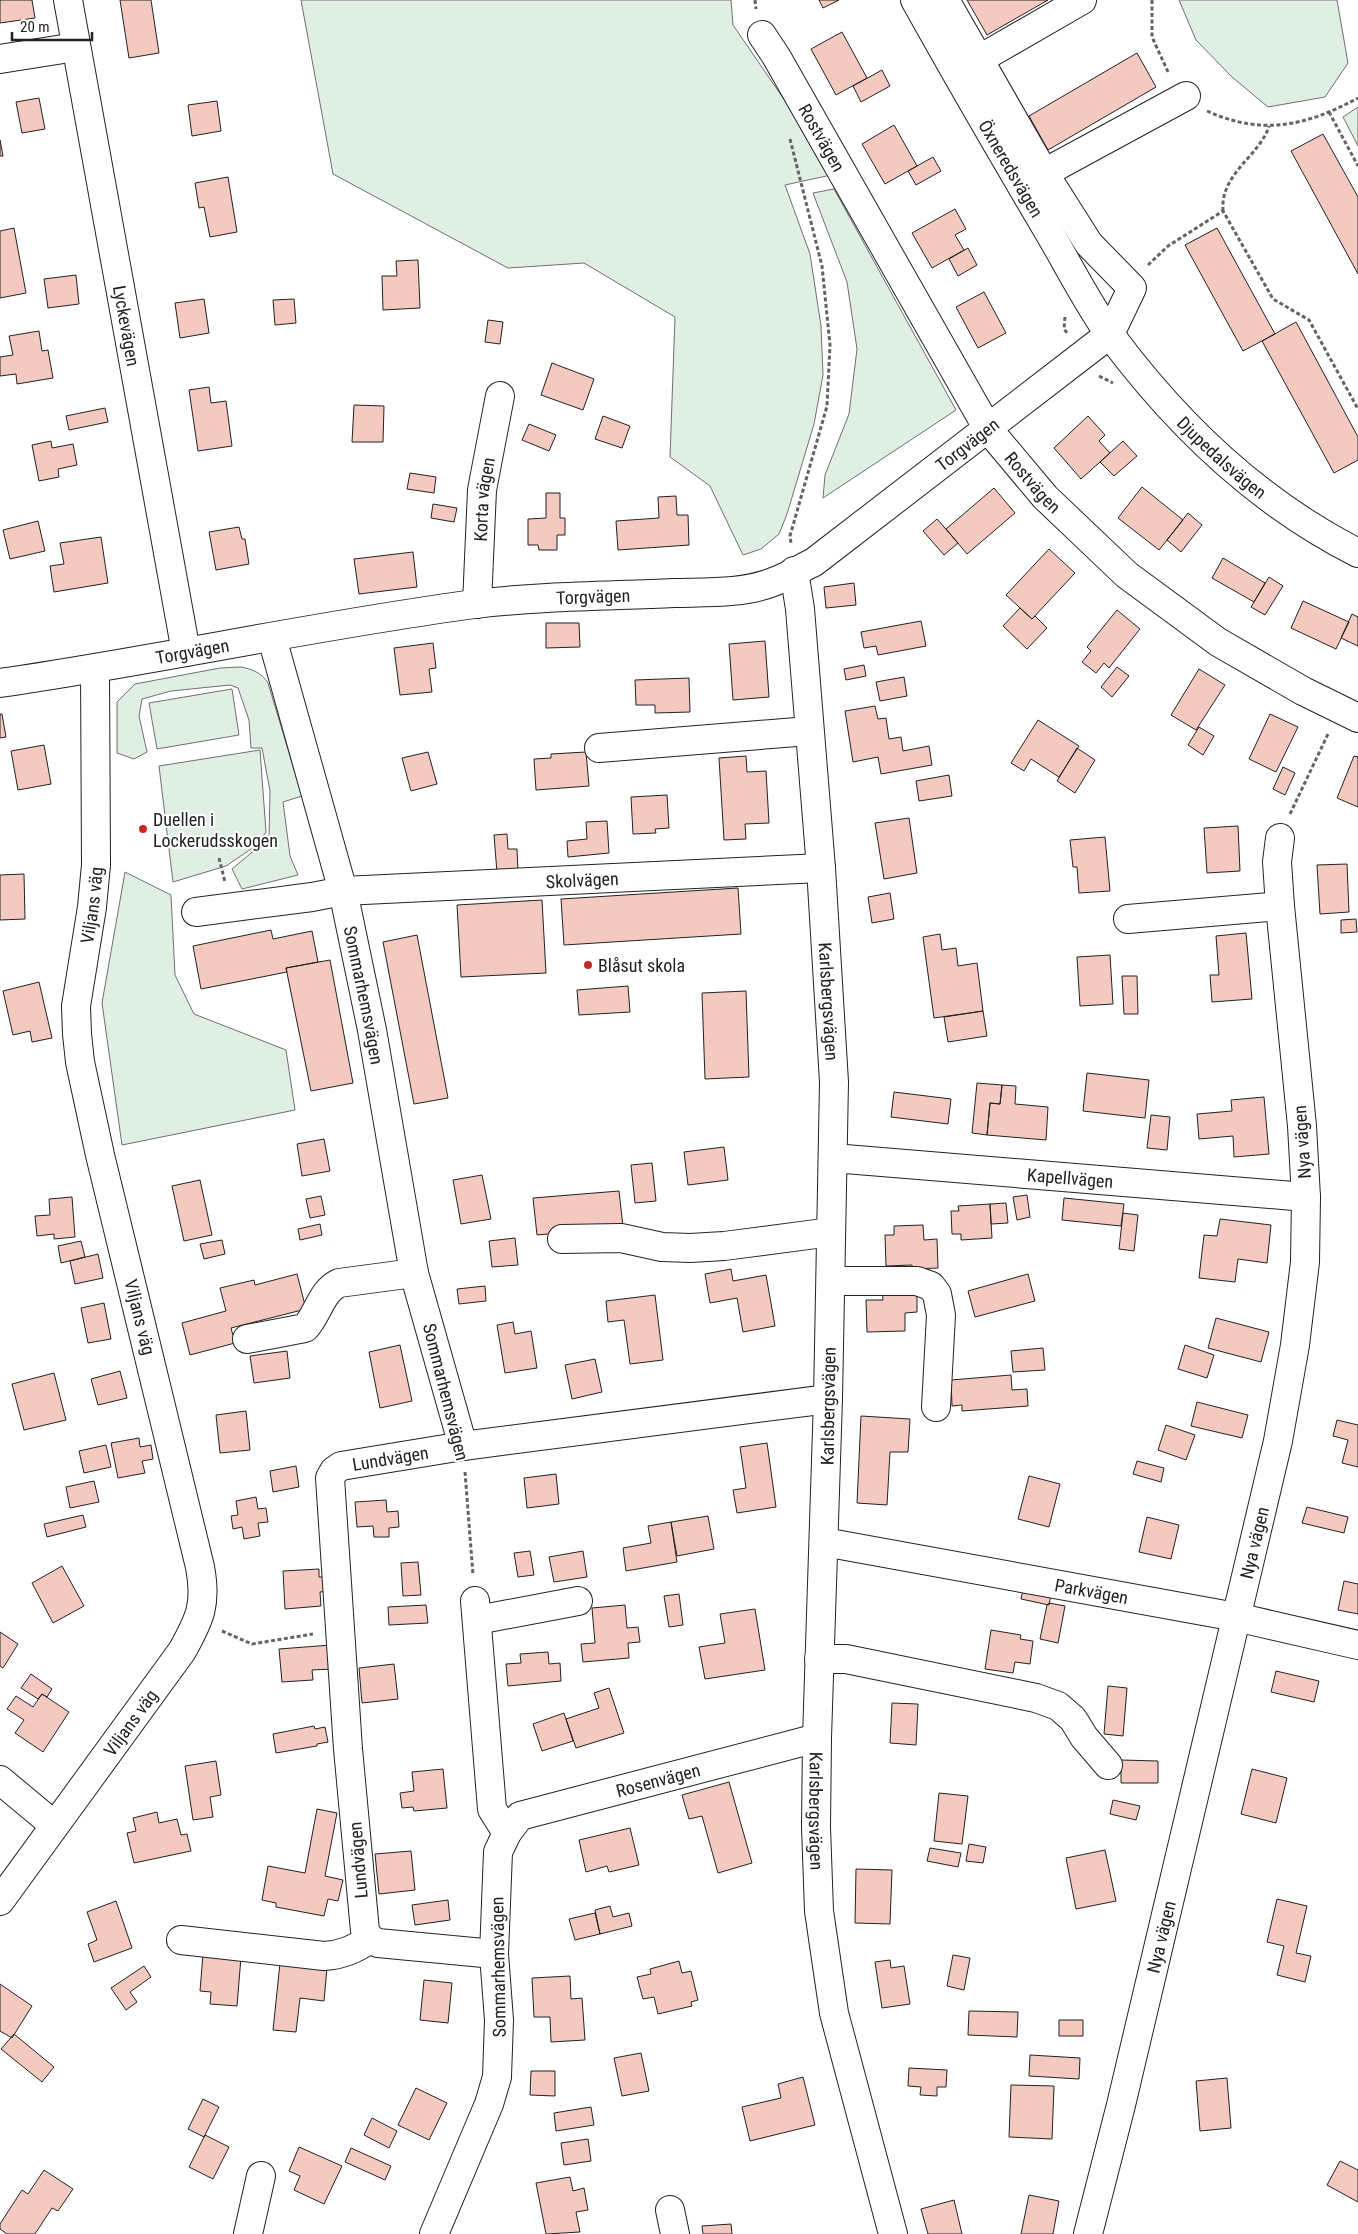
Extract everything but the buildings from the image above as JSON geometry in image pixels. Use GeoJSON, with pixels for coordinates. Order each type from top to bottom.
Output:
{"type":"FeatureCollection","features":[{"type":"Feature","properties":{"kind":"street","name":"Lyckevägen"},"geometry":{"type":"LineString","coordinates":[[68,0],[186,652]]}},
{"type":"Feature","properties":{"kind":"street","name":"Öxneredsvägen"},"geometry":{"type":"LineString","coordinates":[[915,0],[1000,151],[1110,334]]}},
{"type":"Feature","properties":{"kind":"street"},"geometry":{"type":"LineString","coordinates":[[945,0],[1044,173],[1089,244],[1132,288],[1110,334]]}},
{"type":"Feature","properties":{"kind":"street"},"geometry":{"type":"LineString","coordinates":[[978,60],[1082,0]]}},
{"type":"Feature","properties":{"kind":"street","name":"Rostvägen"},"geometry":{"type":"LineString","coordinates":[[762,35],[781,65],[988,429],[1045,497],[1127,575],[1218,642],[1348,714]]}},
{"type":"Feature","properties":{"kind":"street"},"geometry":{"type":"LineString","coordinates":[[0,59],[76,47]]}},
{"type":"Feature","properties":{"kind":"street"},"geometry":{"type":"LineString","coordinates":[[1044,173],[1186,96]]}},
{"type":"Feature","properties":{"kind":"street","name":"Torgvägen"},"geometry":{"type":"LineString","coordinates":[[0,683],[95,669],[477,604],[530,599],[698,592],[749,588],[772,583],[814,562],[1110,334]]}},
{"type":"Feature","properties":{"kind":"street","name":"Djupedalsvägen"},"geometry":{"type":"LineString","coordinates":[[1110,334],[1176,417],[1213,452],[1292,514],[1358,553]]}},
{"type":"Feature","properties":{"kind":"street","name":"Korta vägen"},"geometry":{"type":"LineString","coordinates":[[477,604],[482,490],[500,396]]}},
{"type":"Feature","properties":{"kind":"street","name":"Karlsbergsvägen"},"geometry":{"type":"LineString","coordinates":[[794,571],[800,609],[821,868],[833,1072],[828,1399],[816,1738],[816,1827],[819,1912],[834,2013],[893,2234]]}},
{"type":"Feature","properties":{"kind":"street","name":"Sommarhemsvägen"},"geometry":{"type":"LineString","coordinates":[[272,638],[343,890],[372,1030],[414,1272],[463,1446]]}},
{"type":"Feature","properties":{"kind":"street","name":"Viljans väg"},"geometry":{"type":"LineString","coordinates":[[0,1901],[182,1651],[199,1620],[203,1606],[204,1588],[200,1567],[100,1155],[80,1062],[76,1006],[92,907],[96,865],[95,669]]}},
{"type":"Feature","properties":{"kind":"street"},"geometry":{"type":"LineString","coordinates":[[599,748],[810,732]]}},
{"type":"Feature","properties":{"kind":"street","name":"Nya vägen"},"geometry":{"type":"LineString","coordinates":[[1088,2234],[1121,2105],[1278,1441],[1295,1345],[1305,1262],[1306,1197],[1302,1126],[1280,906],[1277,862],[1280,838]]}},
{"type":"Feature","properties":{"kind":"street","name":"Skolvägen"},"geometry":{"type":"LineString","coordinates":[[196,912],[312,897],[343,890],[821,868]]}},
{"type":"Feature","properties":{"kind":"street"},"geometry":{"type":"LineString","coordinates":[[1128,919],[1280,906]]}},
{"type":"Feature","properties":{"kind":"street","name":"Kapellvägen"},"geometry":{"type":"LineString","coordinates":[[833,1158],[1306,1197]]}},
{"type":"Feature","properties":{"kind":"street"},"geometry":{"type":"LineString","coordinates":[[562,1239],[621,1238],[662,1247],[690,1248],[724,1246],[831,1232]]}},
{"type":"Feature","properties":{"kind":"street"},"geometry":{"type":"LineString","coordinates":[[248,1339],[304,1328],[326,1294],[333,1286],[339,1283],[414,1272]]}},
{"type":"Feature","properties":{"kind":"street"},"geometry":{"type":"LineString","coordinates":[[831,1281],[917,1280],[931,1286],[937,1294],[941,1315],[936,1406]]}},
{"type":"Feature","properties":{"kind":"street","name":"Lundvägen"},"geometry":{"type":"LineString","coordinates":[[370,1939],[365,1931],[358,1862],[330,1478],[334,1471],[341,1466],[463,1446],[828,1399]]}},
{"type":"Feature","properties":{"kind":"street","name":"Parkvägen"},"geometry":{"type":"LineString","coordinates":[[824,1542],[1236,1618],[1358,1645]]}},
{"type":"Feature","properties":{"kind":"street"},"geometry":{"type":"LineString","coordinates":[[507,1833],[492,1809],[476,1611],[578,1601]]}},
{"type":"Feature","properties":{"kind":"street"},"geometry":{"type":"LineString","coordinates":[[819,1659],[846,1659],[1036,1698],[1058,1706],[1073,1719],[1084,1737],[1108,1765]]}},
{"type":"Feature","properties":{"kind":"street","name":"Rosenvägen"},"geometry":{"type":"LineString","coordinates":[[507,1833],[520,1816],[816,1738]]}},
{"type":"Feature","properties":{"kind":"street"},"geometry":{"type":"LineString","coordinates":[[0,1780],[54,1825]]}},
{"type":"Feature","properties":{"kind":"street","name":"Sommarhemsvägen"},"geometry":{"type":"LineString","coordinates":[[434,2234],[489,2104],[497,2077],[499,2020],[494,1954],[498,1852],[507,1833]]}},
{"type":"Feature","properties":{"kind":"street"},"geometry":{"type":"LineString","coordinates":[[180,1940],[324,1956],[337,1955],[354,1950],[370,1939],[378,1943],[494,1954]]}},
{"type":"Feature","properties":{"kind":"street"},"geometry":{"type":"LineString","coordinates":[[248,2234],[261,2176]]}},
{"type":"Feature","properties":{"kind":"path"},"geometry":{"type":"LineString","coordinates":[[754,0],[762,35]]}},
{"type":"Feature","properties":{"kind":"path"},"geometry":{"type":"LineString","coordinates":[[1152,0],[1152,37],[1164,67],[1186,96],[1204,110],[1224,119],[1246,125],[1296,124],[1329,112],[1358,98]]}},
{"type":"Feature","properties":{"kind":"path"},"geometry":{"type":"LineString","coordinates":[[1329,112],[1358,166]]}},
{"type":"Feature","properties":{"kind":"path"},"geometry":{"type":"LineString","coordinates":[[1269,126],[1266,136],[1245,159],[1230,182],[1222,203],[1223,212],[1274,299],[1309,320],[1358,409]]}},
{"type":"Feature","properties":{"kind":"path"},"geometry":{"type":"LineString","coordinates":[[789,138],[822,266],[830,345],[827,406],[790,536],[794,571]]}},
{"type":"Feature","properties":{"kind":"path"},"geometry":{"type":"LineString","coordinates":[[1132,288],[1145,268],[1168,246],[1223,212]]}},
{"type":"Feature","properties":{"kind":"path"},"geometry":{"type":"LineString","coordinates":[[1280,838],[1348,714]]}},
{"type":"Feature","properties":{"kind":"path","name":"Sommarhemsvägen"},"geometry":{"type":"LineString","coordinates":[[463,1446],[476,1611]]}},
{"type":"Feature","properties":{"kind":"path"},"geometry":{"type":"LineString","coordinates":[[199,1620],[252,1644],[342,1629]]}},
{"type":"Feature","properties":{"kind":"green space"},"geometry":{"type":"Polygon","coordinates":[[[301,0],[731,0],[733,25],[792,111],[831,175],[785,185],[810,254],[821,326],[823,375],[814,424],[787,514],[779,534],[761,549],[743,555],[710,486],[670,457],[675,317],[584,263],[508,268],[333,174],[301,0]]]}},
{"type":"Feature","properties":{"kind":"green space"},"geometry":{"type":"Polygon","coordinates":[[[1179,0],[1337,0],[1348,63],[1325,97],[1268,107],[1232,77],[1196,40],[1179,0]]]}},
{"type":"Feature","properties":{"kind":"green space"},"geometry":{"type":"Polygon","coordinates":[[[1358,107],[1358,146],[1343,117],[1358,107]]]}},
{"type":"Feature","properties":{"kind":"green space"},"geometry":{"type":"Polygon","coordinates":[[[834,189],[956,410],[823,498],[825,475],[849,414],[857,349],[847,282],[813,193],[834,189]]]}},
{"type":"Feature","properties":{"kind":"green space"},"geometry":{"type":"Polygon","coordinates":[[[241,667],[256,672],[268,683],[302,796],[283,802],[290,856],[298,875],[242,889],[232,869],[269,838],[270,791],[262,748],[251,748],[249,720],[238,688],[230,685],[171,691],[142,699],[139,716],[147,752],[134,759],[117,753],[117,702],[135,684],[220,668],[241,667]]]}},
{"type":"Feature","properties":{"kind":"green space"},"geometry":{"type":"Polygon","coordinates":[[[232,689],[239,735],[157,749],[149,703],[232,689]]]}},
{"type":"Feature","properties":{"kind":"green space"},"geometry":{"type":"Polygon","coordinates":[[[260,750],[266,832],[257,845],[226,866],[173,882],[159,766],[260,750]]]}},
{"type":"Feature","properties":{"kind":"green space"},"geometry":{"type":"Polygon","coordinates":[[[125,872],[171,895],[175,975],[194,1014],[286,1050],[295,1110],[122,1145],[102,1003],[125,872]]]}},
{"type":"Feature","properties":{"kind":"place","name":"Duellen i Lockerudsskogen"},"geometry":{"type":"Point","coordinates":[143,829]}},
{"type":"Feature","properties":{"kind":"place","name":"Blåsut skola"},"geometry":{"type":"Point","coordinates":[588,965]}}]}
